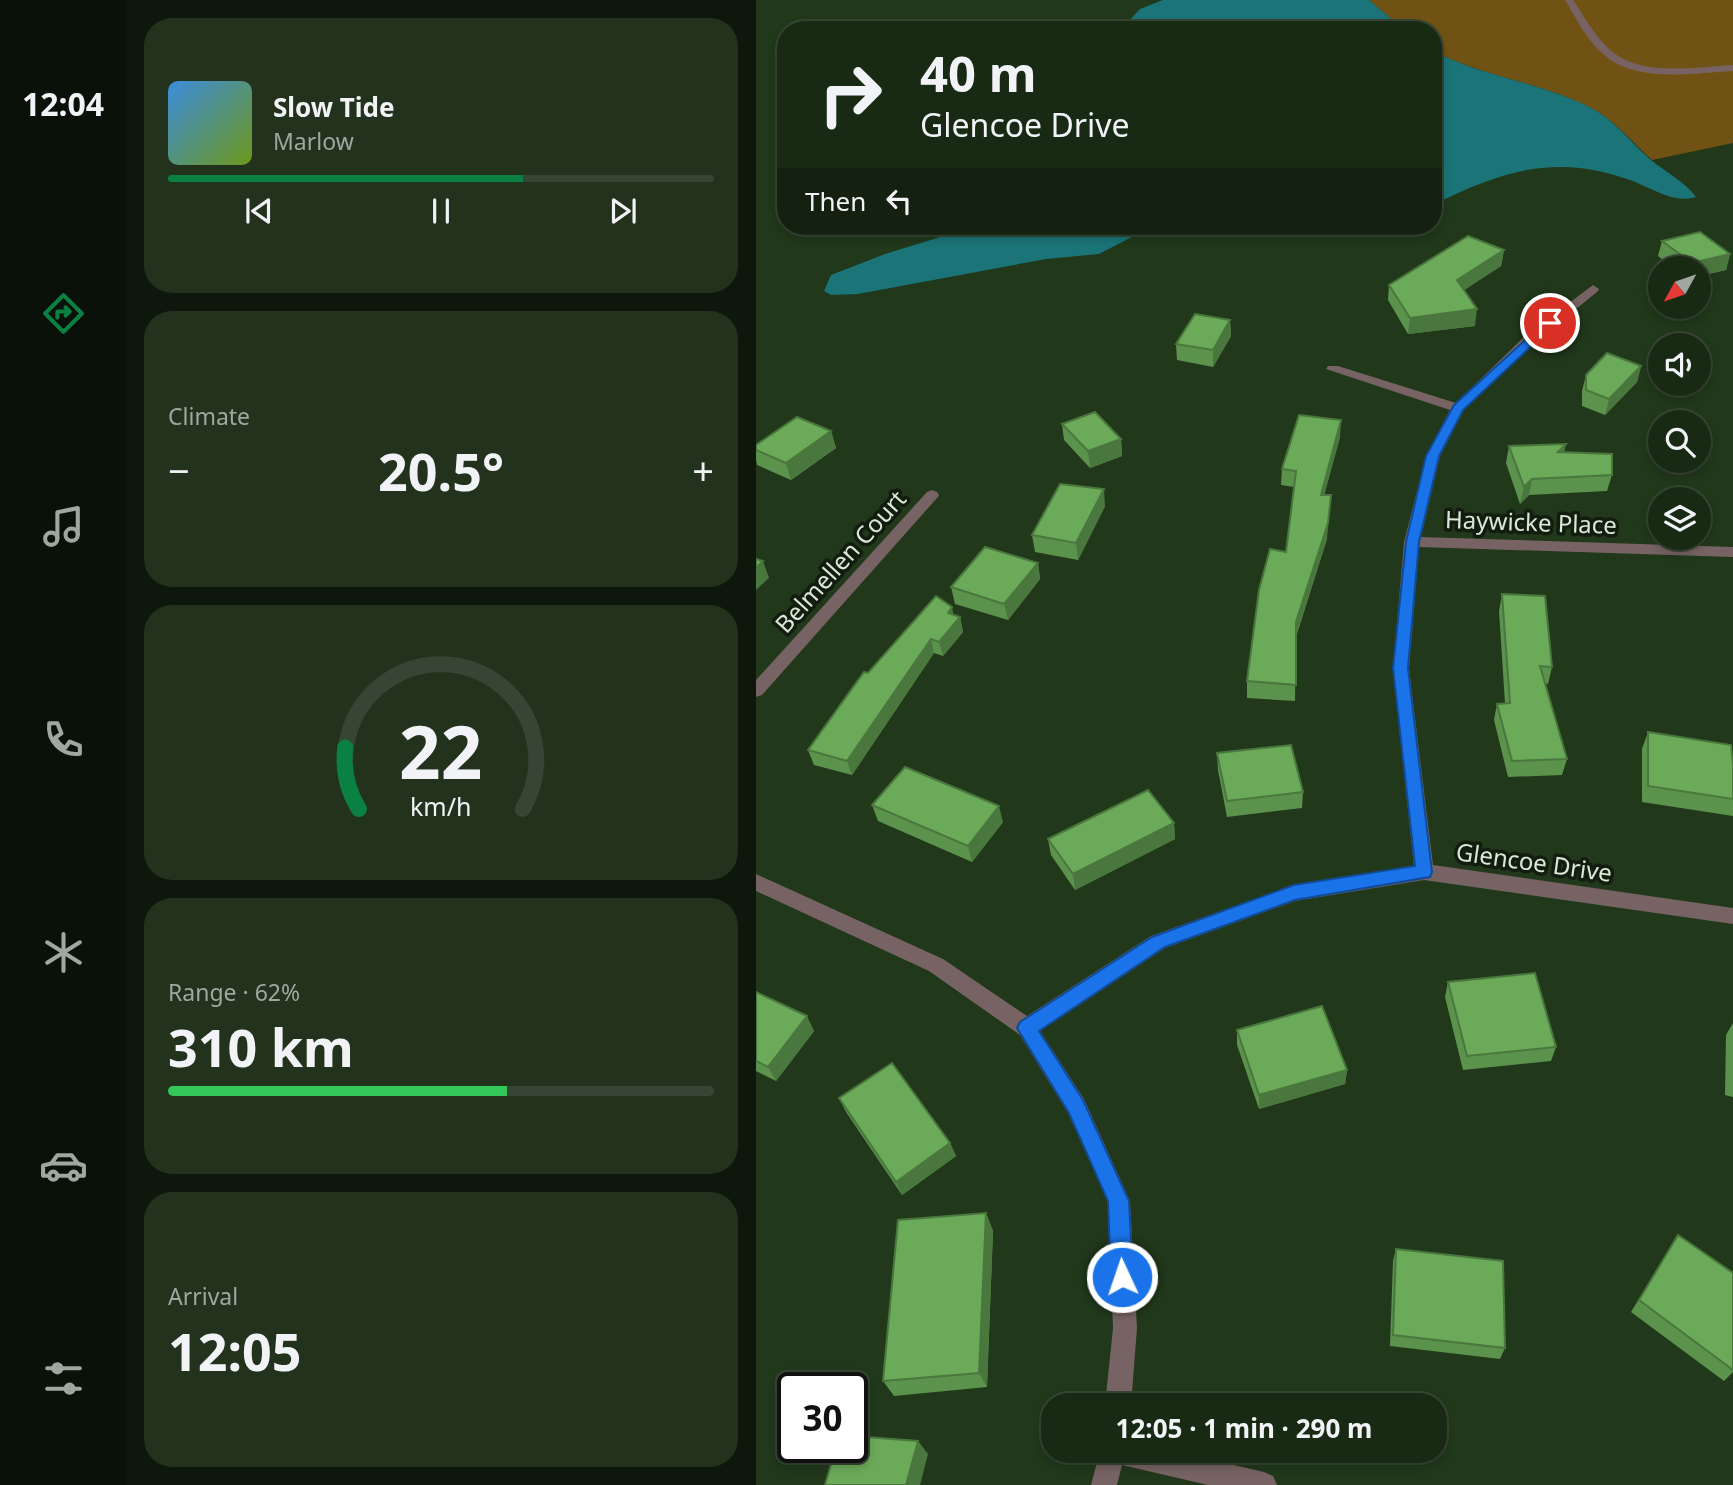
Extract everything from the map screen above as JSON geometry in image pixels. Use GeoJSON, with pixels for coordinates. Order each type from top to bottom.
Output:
{"type":"FeatureCollection","features":[{"type":"Feature","properties":{"kind":"street"},"geometry":{"type":"LineString","coordinates":[[1569,0],[1607,54],[1626,64],[1654,70],[1733,68]]}},
{"type":"Feature","properties":{"kind":"street"},"geometry":{"type":"LineString","coordinates":[[1424,872],[1401,668],[1412,542],[1433,456],[1458,408],[1529,340],[1593,289]]}},
{"type":"Feature","properties":{"kind":"street"},"geometry":{"type":"LineString","coordinates":[[1333,369],[1458,408]]}},
{"type":"Feature","properties":{"kind":"street","name":"Belmellen Court"},"geometry":{"type":"LineString","coordinates":[[756,691],[932,495]]}},
{"type":"Feature","properties":{"kind":"street","name":"Haywicke Place"},"geometry":{"type":"LineString","coordinates":[[1412,542],[1733,552]]}},
{"type":"Feature","properties":{"kind":"street","name":"Glencoe Drive"},"geometry":{"type":"LineString","coordinates":[[1027,1028],[1158,942],[1294,893],[1424,872],[1733,916]]}},
{"type":"Feature","properties":{"kind":"street"},"geometry":{"type":"LineString","coordinates":[[756,882],[936,965],[1027,1028],[1076,1106],[1119,1201],[1125,1328],[1119,1393]]}},
{"type":"Feature","properties":{"kind":"street"},"geometry":{"type":"LineString","coordinates":[[1104,1485],[1112,1463]]}},
{"type":"Feature","properties":{"kind":"street"},"geometry":{"type":"LineString","coordinates":[[1168,1463],[1264,1485]]}},
{"type":"Feature","properties":{"kind":"shaded area"},"geometry":{"type":"Polygon","coordinates":[[[1369,0],[1733,0],[1733,143],[1652,160],[1618,127],[1595,110],[1555,93],[1473,68],[1442,55],[1442,21],[1394,21],[1369,0]]]}},
{"type":"Feature","properties":{"kind":"water"},"geometry":{"type":"Polygon","coordinates":[[[1163,0],[1369,0],[1394,21],[1129,21],[1140,9],[1163,0]]]}},
{"type":"Feature","properties":{"kind":"water"},"geometry":{"type":"Polygon","coordinates":[[[1442,55],[1473,68],[1555,93],[1595,110],[1696,197],[1671,197],[1603,172],[1553,167],[1506,175],[1442,201],[1442,55]]]}},
{"type":"Feature","properties":{"kind":"water"},"geometry":{"type":"Polygon","coordinates":[[[947,235],[1136,235],[1099,254],[1046,259],[858,294],[831,295],[824,291],[831,275],[885,254],[947,235]]]}},
{"type":"Feature","properties":{"kind":"building"},"geometry":{"type":"Polygon","coordinates":[[[1700,232],[1730,254],[1712,258],[1712,256],[1682,256],[1662,241],[1700,232]]]}},
{"type":"Feature","properties":{"kind":"building"},"geometry":{"type":"Polygon","coordinates":[[[1468,236],[1504,250],[1457,280],[1477,309],[1410,318],[1389,285],[1468,236]]]}},
{"type":"Feature","properties":{"kind":"building"},"geometry":{"type":"Polygon","coordinates":[[[1195,314],[1230,320],[1213,350],[1176,344],[1195,314]]]}},
{"type":"Feature","properties":{"kind":"building"},"geometry":{"type":"Polygon","coordinates":[[[1607,353],[1641,366],[1609,399],[1586,390],[1586,375],[1607,353]]]}},
{"type":"Feature","properties":{"kind":"building"},"geometry":{"type":"Polygon","coordinates":[[[1095,412],[1121,439],[1088,451],[1062,424],[1095,412]]]}},
{"type":"Feature","properties":{"kind":"building"},"geometry":{"type":"Polygon","coordinates":[[[1299,415],[1341,420],[1321,495],[1331,495],[1328,523],[1296,622],[1296,685],[1247,681],[1259,590],[1270,549],[1286,552],[1296,471],[1282,469],[1299,415]]]}},
{"type":"Feature","properties":{"kind":"building"},"geometry":{"type":"Polygon","coordinates":[[[797,417],[831,431],[786,463],[756,450],[756,445],[797,417]]]}},
{"type":"Feature","properties":{"kind":"building"},"geometry":{"type":"Polygon","coordinates":[[[1566,444],[1558,452],[1612,454],[1612,475],[1532,479],[1524,487],[1509,446],[1566,444]]]}},
{"type":"Feature","properties":{"kind":"building"},"geometry":{"type":"Polygon","coordinates":[[[1060,484],[1104,489],[1076,543],[1032,535],[1060,484]]]}},
{"type":"Feature","properties":{"kind":"building"},"geometry":{"type":"Polygon","coordinates":[[[985,547],[1038,563],[1004,604],[951,587],[985,547]]]}},
{"type":"Feature","properties":{"kind":"building"},"geometry":{"type":"Polygon","coordinates":[[[756,559],[763,561],[756,568],[756,559]]]}},
{"type":"Feature","properties":{"kind":"building"},"geometry":{"type":"Polygon","coordinates":[[[1502,594],[1545,596],[1552,667],[1540,666],[1567,759],[1512,761],[1497,704],[1510,703],[1502,594]]]}},
{"type":"Feature","properties":{"kind":"building"},"geometry":{"type":"Polygon","coordinates":[[[936,596],[952,607],[948,613],[960,617],[939,642],[931,639],[847,761],[808,750],[864,672],[868,673],[936,596]]]}},
{"type":"Feature","properties":{"kind":"building"},"geometry":{"type":"Polygon","coordinates":[[[1648,732],[1731,745],[1733,799],[1648,786],[1648,732]]]}},
{"type":"Feature","properties":{"kind":"building"},"geometry":{"type":"Polygon","coordinates":[[[1291,745],[1303,792],[1227,801],[1217,753],[1291,745]]]}},
{"type":"Feature","properties":{"kind":"building"},"geometry":{"type":"Polygon","coordinates":[[[905,767],[999,806],[968,846],[872,805],[905,767]]]}},
{"type":"Feature","properties":{"kind":"building"},"geometry":{"type":"Polygon","coordinates":[[[1148,790],[1174,823],[1073,874],[1048,839],[1148,790]]]}},
{"type":"Feature","properties":{"kind":"building"},"geometry":{"type":"Polygon","coordinates":[[[1535,973],[1556,1047],[1467,1056],[1448,982],[1535,973]]]}},
{"type":"Feature","properties":{"kind":"building"},"geometry":{"type":"Polygon","coordinates":[[[756,992],[807,1016],[768,1067],[756,1061],[756,992]]]}},
{"type":"Feature","properties":{"kind":"building"},"geometry":{"type":"Polygon","coordinates":[[[1322,1006],[1347,1070],[1259,1095],[1237,1030],[1322,1006]]]}},
{"type":"Feature","properties":{"kind":"building"},"geometry":{"type":"Polygon","coordinates":[[[892,1063],[950,1143],[896,1182],[839,1098],[892,1063]]]}},
{"type":"Feature","properties":{"kind":"building"},"geometry":{"type":"Polygon","coordinates":[[[986,1213],[979,1373],[883,1381],[898,1220],[986,1213]]]}},
{"type":"Feature","properties":{"kind":"building"},"geometry":{"type":"Polygon","coordinates":[[[1678,1235],[1733,1273],[1733,1370],[1639,1300],[1678,1235]]]}},
{"type":"Feature","properties":{"kind":"building"},"geometry":{"type":"Polygon","coordinates":[[[1396,1249],[1503,1261],[1505,1348],[1393,1335],[1396,1249]]]}},
{"type":"Feature","properties":{"kind":"building"},"geometry":{"type":"Polygon","coordinates":[[[868,1437],[918,1441],[906,1485],[825,1485],[831,1463],[868,1463],[868,1437]]]}},
{"type":"Feature","properties":{"kind":"route"},"geometry":{"type":"LineString","coordinates":[[1122,1277],[1119,1201],[1076,1106],[1027,1028],[1158,942],[1294,893],[1424,872],[1401,668],[1412,542],[1433,456],[1458,408],[1550,323]]}}]}
